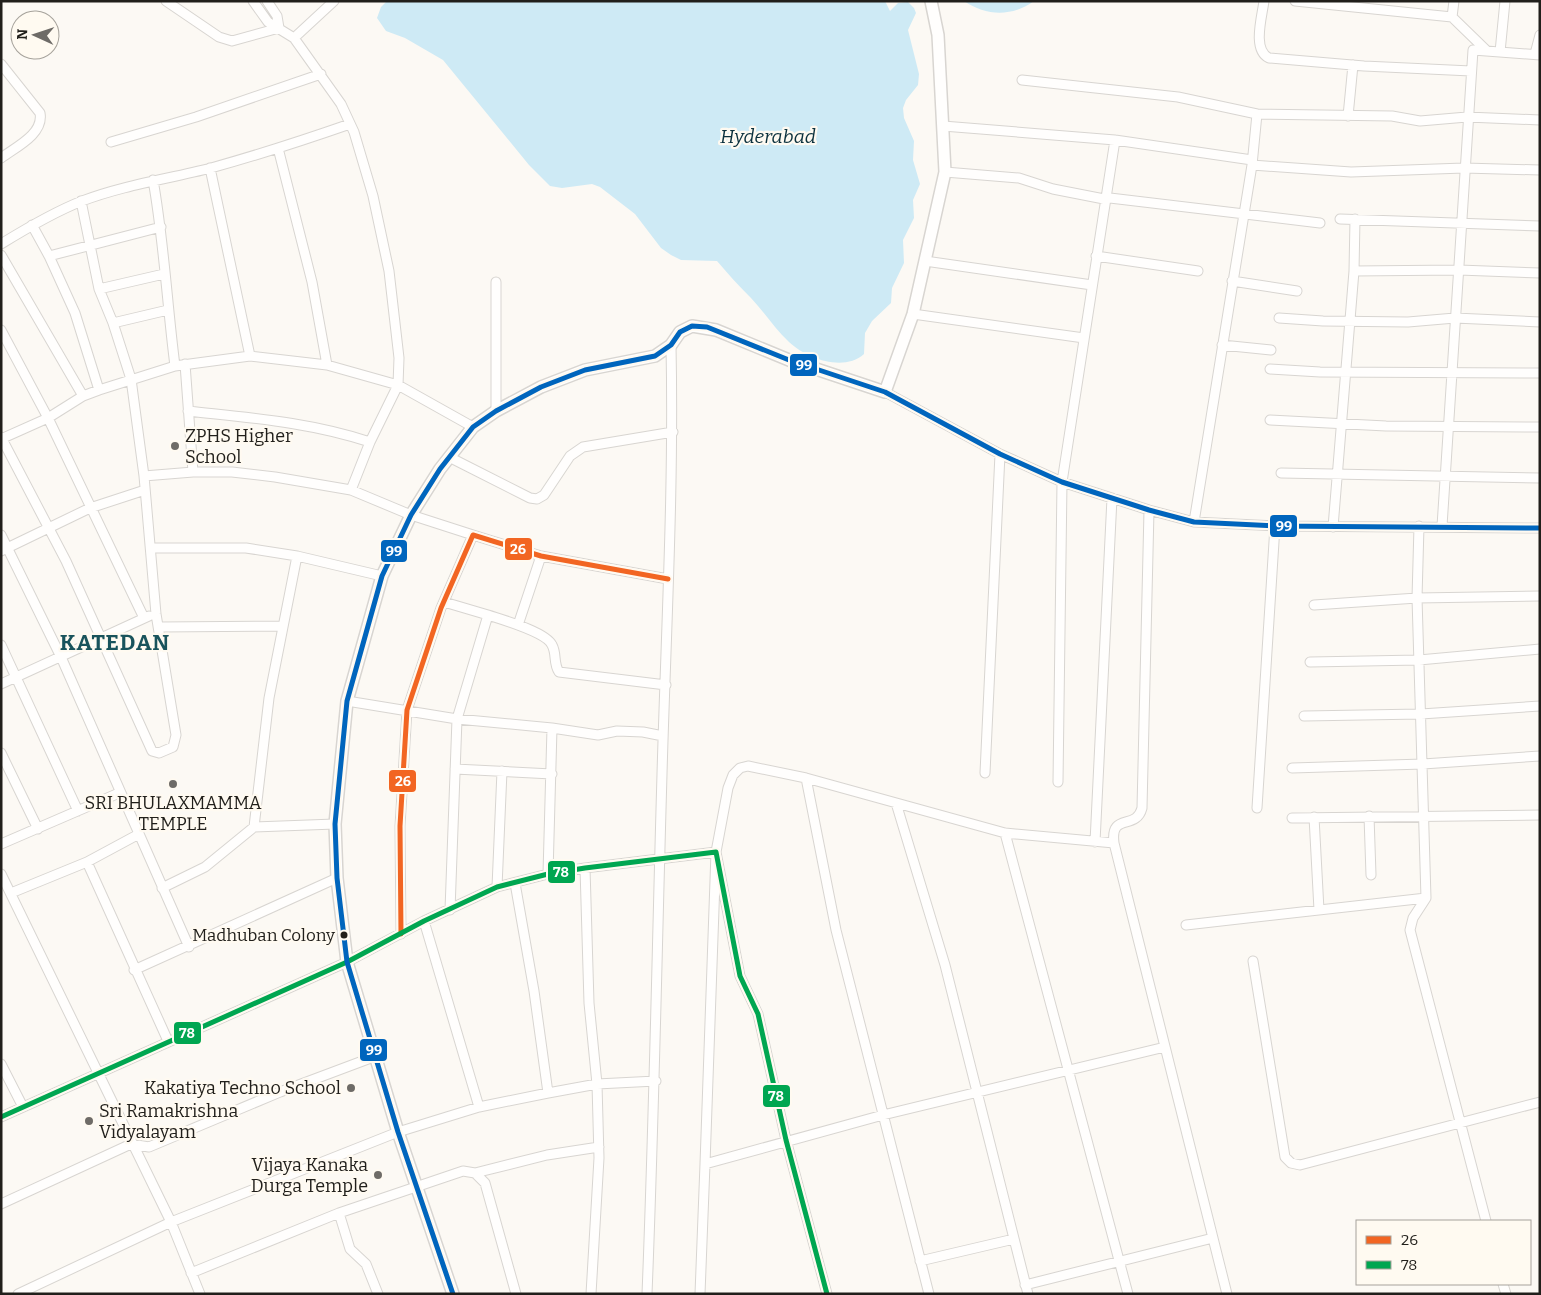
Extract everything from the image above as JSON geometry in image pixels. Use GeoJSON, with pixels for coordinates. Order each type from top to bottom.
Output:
{"type":"FeatureCollection","features":[{"type":"Feature","properties":{"kind":"street"},"geometry":{"type":"LineString","coordinates":[[166,1],[219,37],[232,40],[279,28]]}},
{"type":"Feature","properties":{"kind":"street"},"geometry":{"type":"LineString","coordinates":[[253,1],[268,22],[294,38],[341,104],[350,124],[373,196],[389,271],[397,330],[398,386],[370,442],[351,490]]}},
{"type":"Feature","properties":{"kind":"street"},"geometry":{"type":"LineString","coordinates":[[267,1],[277,16],[279,28]]}},
{"type":"Feature","properties":{"kind":"street"},"geometry":{"type":"LineString","coordinates":[[294,38],[334,1]]}},
{"type":"Feature","properties":{"kind":"street"},"geometry":{"type":"LineString","coordinates":[[885,392],[913,314],[945,172],[938,34],[931,1]]}},
{"type":"Feature","properties":{"kind":"street"},"geometry":{"type":"LineString","coordinates":[[1264,1],[1259,48],[1263,55],[1269,58],[1353,65],[1471,71]]}},
{"type":"Feature","properties":{"kind":"street"},"geometry":{"type":"LineString","coordinates":[[1295,1],[1452,17],[1487,51]]}},
{"type":"Feature","properties":{"kind":"street"},"geometry":{"type":"LineString","coordinates":[[1452,17],[1454,1]]}},
{"type":"Feature","properties":{"kind":"street"},"geometry":{"type":"LineString","coordinates":[[1500,52],[1505,1]]}},
{"type":"Feature","properties":{"kind":"street"},"geometry":{"type":"LineString","coordinates":[[1442,526],[1473,50],[1538,55],[1540,35]]}},
{"type":"Feature","properties":{"kind":"street"},"geometry":{"type":"LineString","coordinates":[[1,64],[40,114],[42,122],[38,130],[1,158]]}},
{"type":"Feature","properties":{"kind":"street"},"geometry":{"type":"LineString","coordinates":[[1348,116],[1353,65]]}},
{"type":"Feature","properties":{"kind":"street"},"geometry":{"type":"LineString","coordinates":[[111,142],[196,117],[321,74]]}},
{"type":"Feature","properties":{"kind":"street"},"geometry":{"type":"LineString","coordinates":[[1022,80],[1171,96],[1257,114],[1392,116],[1420,121],[1468,117],[1540,120]]}},
{"type":"Feature","properties":{"kind":"street"},"geometry":{"type":"LineString","coordinates":[[1194,522],[1244,215],[1257,114]]}},
{"type":"Feature","properties":{"kind":"street"},"geometry":{"type":"LineString","coordinates":[[1,244],[32,225],[82,201],[154,180],[210,168],[350,124]]}},
{"type":"Feature","properties":{"kind":"street"},"geometry":{"type":"LineString","coordinates":[[944,126],[1115,140],[1252,163],[1351,172],[1464,168],[1540,170]]}},
{"type":"Feature","properties":{"kind":"street"},"geometry":{"type":"LineString","coordinates":[[1058,782],[1062,482],[1104,199],[1115,140]]}},
{"type":"Feature","properties":{"kind":"street"},"geometry":{"type":"LineString","coordinates":[[278,148],[312,282],[327,365]]}},
{"type":"Feature","properties":{"kind":"street"},"geometry":{"type":"LineString","coordinates":[[210,168],[250,356]]}},
{"type":"Feature","properties":{"kind":"street"},"geometry":{"type":"LineString","coordinates":[[945,172],[1019,178],[1053,189],[1104,199],[1110,198],[1320,223]]}},
{"type":"Feature","properties":{"kind":"street"},"geometry":{"type":"LineString","coordinates":[[154,180],[162,227],[164,274],[175,366]]}},
{"type":"Feature","properties":{"kind":"street"},"geometry":{"type":"LineString","coordinates":[[82,201],[99,289],[131,379],[144,476],[156,614],[176,735],[173,747],[159,753],[152,751],[50,528],[2,439],[48,418],[83,396],[131,379],[185,364],[250,356],[327,365],[398,386],[473,427]]}},
{"type":"Feature","properties":{"kind":"street"},"geometry":{"type":"LineString","coordinates":[[1340,219],[1540,226]]}},
{"type":"Feature","properties":{"kind":"street"},"geometry":{"type":"LineString","coordinates":[[1333,526],[1343,424],[1354,271],[1355,219]]}},
{"type":"Feature","properties":{"kind":"street"},"geometry":{"type":"LineString","coordinates":[[32,225],[49,256],[75,313],[99,390]]}},
{"type":"Feature","properties":{"kind":"street"},"geometry":{"type":"LineString","coordinates":[[49,256],[162,227]]}},
{"type":"Feature","properties":{"kind":"street"},"geometry":{"type":"LineString","coordinates":[[1,255],[83,396]]}},
{"type":"Feature","properties":{"kind":"street"},"geometry":{"type":"LineString","coordinates":[[1096,256],[1198,271]]}},
{"type":"Feature","properties":{"kind":"street"},"geometry":{"type":"LineString","coordinates":[[925,261],[1092,285]]}},
{"type":"Feature","properties":{"kind":"street"},"geometry":{"type":"LineString","coordinates":[[1354,271],[1459,270],[1540,273]]}},
{"type":"Feature","properties":{"kind":"street"},"geometry":{"type":"LineString","coordinates":[[99,289],[164,274]]}},
{"type":"Feature","properties":{"kind":"street"},"geometry":{"type":"LineString","coordinates":[[1232,281],[1297,291]]}},
{"type":"Feature","properties":{"kind":"street"},"geometry":{"type":"LineString","coordinates":[[496,282],[496,411]]}},
{"type":"Feature","properties":{"kind":"street"},"geometry":{"type":"LineString","coordinates":[[113,324],[168,310]]}},
{"type":"Feature","properties":{"kind":"street"},"geometry":{"type":"LineString","coordinates":[[913,314],[1084,338]]}},
{"type":"Feature","properties":{"kind":"street"},"geometry":{"type":"LineString","coordinates":[[1279,318],[1350,322],[1408,322],[1455,318],[1540,322]]}},
{"type":"Feature","properties":{"kind":"street"},"geometry":{"type":"LineString","coordinates":[[453,1294],[398,1132],[347,962],[338,878],[335,824],[347,701],[382,576],[411,514],[449,457],[473,427],[496,411],[541,387],[585,370],[655,356],[671,345],[680,332],[692,326],[707,327],[789,360],[885,392],[1000,454],[1062,482],[1149,510],[1194,522],[1275,526],[1540,528]]}},
{"type":"Feature","properties":{"kind":"street"},"geometry":{"type":"LineString","coordinates":[[1,330],[48,418],[144,618]]}},
{"type":"Feature","properties":{"kind":"street"},"geometry":{"type":"LineString","coordinates":[[647,1294],[656,1081],[663,736],[673,432],[671,345]]}},
{"type":"Feature","properties":{"kind":"street"},"geometry":{"type":"LineString","coordinates":[[1222,345],[1271,350]]}},
{"type":"Feature","properties":{"kind":"street"},"geometry":{"type":"LineString","coordinates":[[185,364],[193,472]]}},
{"type":"Feature","properties":{"kind":"street"},"geometry":{"type":"LineString","coordinates":[[1270,369],[1346,372],[1540,374]]}},
{"type":"Feature","properties":{"kind":"street"},"geometry":{"type":"LineString","coordinates":[[188,411],[302,424],[332,430],[370,442]]}},
{"type":"Feature","properties":{"kind":"street"},"geometry":{"type":"LineString","coordinates":[[1270,420],[1343,424],[1540,427]]}},
{"type":"Feature","properties":{"kind":"street"},"geometry":{"type":"LineString","coordinates":[[449,457],[530,498],[537,499],[544,495],[570,456],[584,447],[673,432]]}},
{"type":"Feature","properties":{"kind":"street"},"geometry":{"type":"LineString","coordinates":[[984,773],[1000,454]]}},
{"type":"Feature","properties":{"kind":"street"},"geometry":{"type":"LineString","coordinates":[[144,476],[193,472],[232,472],[351,490],[411,514],[541,556],[668,579]]}},
{"type":"Feature","properties":{"kind":"street"},"geometry":{"type":"LineString","coordinates":[[1281,473],[1540,478]]}},
{"type":"Feature","properties":{"kind":"street"},"geometry":{"type":"LineString","coordinates":[[4,549],[90,508],[145,490]]}},
{"type":"Feature","properties":{"kind":"street"},"geometry":{"type":"LineString","coordinates":[[1095,842],[1112,498]]}},
{"type":"Feature","properties":{"kind":"street"},"geometry":{"type":"LineString","coordinates":[[1149,510],[1142,808],[1140,816],[1135,820],[1118,824],[1114,828],[1114,843],[1227,1294]]}},
{"type":"Feature","properties":{"kind":"street"},"geometry":{"type":"LineString","coordinates":[[1257,808],[1275,526]]}},
{"type":"Feature","properties":{"kind":"street"},"geometry":{"type":"LineString","coordinates":[[1419,526],[1417,598],[1424,764],[1426,898],[1413,918],[1410,939],[1486,1220]]}},
{"type":"Feature","properties":{"kind":"street"},"geometry":{"type":"LineString","coordinates":[[1,535],[4,549],[61,657],[119,793],[189,947]]}},
{"type":"Feature","properties":{"kind":"street"},"geometry":{"type":"LineString","coordinates":[[401,934],[400,826],[407,710],[444,602],[473,535]]}},
{"type":"Feature","properties":{"kind":"street"},"geometry":{"type":"LineString","coordinates":[[151,548],[246,548],[297,556],[382,576]]}},
{"type":"Feature","properties":{"kind":"street"},"geometry":{"type":"LineString","coordinates":[[254,827],[269,698],[297,556]]}},
{"type":"Feature","properties":{"kind":"street"},"geometry":{"type":"LineString","coordinates":[[518,625],[541,556]]}},
{"type":"Feature","properties":{"kind":"street"},"geometry":{"type":"LineString","coordinates":[[1314,605],[1417,598],[1540,596]]}},
{"type":"Feature","properties":{"kind":"street"},"geometry":{"type":"LineString","coordinates":[[444,602],[518,625],[552,644],[555,667],[559,672],[666,685]]}},
{"type":"Feature","properties":{"kind":"street"},"geometry":{"type":"LineString","coordinates":[[1,684],[101,637],[156,614]]}},
{"type":"Feature","properties":{"kind":"street"},"geometry":{"type":"LineString","coordinates":[[450,910],[456,719],[488,615]]}},
{"type":"Feature","properties":{"kind":"street"},"geometry":{"type":"LineString","coordinates":[[159,627],[282,626]]}},
{"type":"Feature","properties":{"kind":"street"},"geometry":{"type":"LineString","coordinates":[[1,645],[78,811]]}},
{"type":"Feature","properties":{"kind":"street"},"geometry":{"type":"LineString","coordinates":[[1310,662],[1420,660],[1540,649]]}},
{"type":"Feature","properties":{"kind":"street"},"geometry":{"type":"LineString","coordinates":[[347,701],[456,719],[552,728],[598,735],[617,731],[643,732],[663,736]]}},
{"type":"Feature","properties":{"kind":"street"},"geometry":{"type":"LineString","coordinates":[[1304,716],[1421,714],[1540,706]]}},
{"type":"Feature","properties":{"kind":"street"},"geometry":{"type":"LineString","coordinates":[[548,874],[552,728]]}},
{"type":"Feature","properties":{"kind":"street"},"geometry":{"type":"LineString","coordinates":[[1,752],[38,830]]}},
{"type":"Feature","properties":{"kind":"street"},"geometry":{"type":"LineString","coordinates":[[1292,768],[1424,764],[1540,756]]}},
{"type":"Feature","properties":{"kind":"street"},"geometry":{"type":"LineString","coordinates":[[700,1294],[716,852],[728,788],[733,775],[740,768],[748,766],[806,778],[1006,833],[1114,843]]}},
{"type":"Feature","properties":{"kind":"street"},"geometry":{"type":"LineString","coordinates":[[455,769],[552,774]]}},
{"type":"Feature","properties":{"kind":"street"},"geometry":{"type":"LineString","coordinates":[[497,887],[502,771]]}},
{"type":"Feature","properties":{"kind":"street"},"geometry":{"type":"LineString","coordinates":[[806,778],[836,930],[929,1294]]}},
{"type":"Feature","properties":{"kind":"street"},"geometry":{"type":"LineString","coordinates":[[1,844],[38,830],[119,793]]}},
{"type":"Feature","properties":{"kind":"street"},"geometry":{"type":"LineString","coordinates":[[896,803],[945,965],[1027,1289],[1120,1260],[1213,1238]]}},
{"type":"Feature","properties":{"kind":"street"},"geometry":{"type":"LineString","coordinates":[[1292,818],[1424,815],[1489,817],[1540,814]]}},
{"type":"Feature","properties":{"kind":"street"},"geometry":{"type":"LineString","coordinates":[[1369,816],[1371,875]]}},
{"type":"Feature","properties":{"kind":"street"},"geometry":{"type":"LineString","coordinates":[[1314,817],[1319,910]]}},
{"type":"Feature","properties":{"kind":"street"},"geometry":{"type":"LineString","coordinates":[[162,888],[205,867],[254,827],[335,824]]}},
{"type":"Feature","properties":{"kind":"street"},"geometry":{"type":"LineString","coordinates":[[1006,833],[1128,1294]]}},
{"type":"Feature","properties":{"kind":"street"},"geometry":{"type":"LineString","coordinates":[[11,893],[87,862],[139,834]]}},
{"type":"Feature","properties":{"kind":"street"},"geometry":{"type":"LineString","coordinates":[[1,1117],[347,962],[424,921],[497,887],[548,874],[585,868],[716,852]]}},
{"type":"Feature","properties":{"kind":"street"},"geometry":{"type":"LineString","coordinates":[[716,852],[740,976],[758,1014],[786,1140],[827,1294]]}},
{"type":"Feature","properties":{"kind":"street"},"geometry":{"type":"LineString","coordinates":[[87,862],[134,970],[168,1041]]}},
{"type":"Feature","properties":{"kind":"street"},"geometry":{"type":"LineString","coordinates":[[585,868],[589,1003],[597,1084],[598,1147],[592,1294]]}},
{"type":"Feature","properties":{"kind":"street"},"geometry":{"type":"LineString","coordinates":[[1,874],[100,1073],[132,1144],[171,1222],[200,1294]]}},
{"type":"Feature","properties":{"kind":"street"},"geometry":{"type":"LineString","coordinates":[[134,970],[189,947],[338,878]]}},
{"type":"Feature","properties":{"kind":"street"},"geometry":{"type":"LineString","coordinates":[[515,883],[534,991],[548,1093]]}},
{"type":"Feature","properties":{"kind":"street"},"geometry":{"type":"LineString","coordinates":[[1186,925],[1426,898]]}},
{"type":"Feature","properties":{"kind":"street"},"geometry":{"type":"LineString","coordinates":[[424,921],[479,1107]]}},
{"type":"Feature","properties":{"kind":"street"},"geometry":{"type":"LineString","coordinates":[[1253,961],[1285,1157],[1291,1163],[1300,1165],[1540,1102]]}},
{"type":"Feature","properties":{"kind":"street"},"geometry":{"type":"LineString","coordinates":[[705,1164],[786,1140],[883,1115],[1165,1047]]}},
{"type":"Feature","properties":{"kind":"street"},"geometry":{"type":"LineString","coordinates":[[1,1204],[132,1144],[149,1147],[280,1092],[376,1056]]}},
{"type":"Feature","properties":{"kind":"street"},"geometry":{"type":"LineString","coordinates":[[1,1064],[23,1107]]}},
{"type":"Feature","properties":{"kind":"street"},"geometry":{"type":"LineString","coordinates":[[18,1294],[171,1222],[398,1132],[479,1107],[548,1093],[597,1084],[656,1081]]}},
{"type":"Feature","properties":{"kind":"street"},"geometry":{"type":"LineString","coordinates":[[192,1273],[340,1213],[463,1171],[475,1173],[547,1155],[598,1147]]}},
{"type":"Feature","properties":{"kind":"street"},"geometry":{"type":"LineString","coordinates":[[475,1173],[485,1183],[516,1294]]}},
{"type":"Feature","properties":{"kind":"street"},"geometry":{"type":"LineString","coordinates":[[340,1213],[350,1249],[366,1264],[378,1294]]}},
{"type":"Feature","properties":{"kind":"street"},"geometry":{"type":"LineString","coordinates":[[920,1261],[1014,1239]]}},
{"type":"Feature","properties":{"kind":"water","name":"Hyderabad"},"geometry":{"type":"Polygon","coordinates":[[[387,1],[885,1],[890,11],[898,3],[908,2],[916,13],[908,30],[919,74],[918,85],[906,100],[903,108],[904,118],[914,141],[913,160],[920,184],[913,200],[914,218],[903,240],[904,263],[892,288],[891,303],[872,321],[865,333],[864,354],[856,359],[836,363],[806,354],[784,337],[717,261],[681,260],[671,255],[661,248],[635,214],[600,187],[592,184],[562,188],[550,186],[529,165],[443,60],[405,38],[386,31],[377,18],[381,7],[387,1]]]}},
{"type":"Feature","properties":{"kind":"water"},"geometry":{"type":"Polygon","coordinates":[[[964,1],[1034,1],[1017,10],[999,13],[981,10],[964,1]]]}},
{"type":"Feature","properties":{"kind":"transit line","name":"99"},"geometry":{"type":"LineString","coordinates":[[453,1294],[398,1132],[347,962],[337,878],[335,824],[347,701],[382,576],[411,515],[440,469],[473,427],[496,411],[541,387],[585,370],[655,356],[671,345],[680,332],[692,326],[707,327],[789,360],[885,392],[1000,454],[1062,482],[1149,510],[1194,522],[1275,526],[1540,528]]}},
{"type":"Feature","properties":{"kind":"transit line","name":"26"},"geometry":{"type":"LineString","coordinates":[[401,934],[400,826],[407,710],[441,608],[473,535],[541,556],[668,579]]}},
{"type":"Feature","properties":{"kind":"transit line","name":"78"},"geometry":{"type":"LineString","coordinates":[[1,1117],[347,962],[424,921],[497,887],[548,874],[585,868],[716,852],[740,976],[758,1014],[786,1140],[827,1294]]}},
{"type":"Feature","properties":{"kind":"place","name":"ZPHS Higher School"},"geometry":{"type":"Point","coordinates":[175,446]}},
{"type":"Feature","properties":{"kind":"place","name":"SRI BHULAXMAMMA TEMPLE"},"geometry":{"type":"Point","coordinates":[173,784]}},
{"type":"Feature","properties":{"kind":"place","name":"Madhuban Colony"},"geometry":{"type":"Point","coordinates":[344,935]}},
{"type":"Feature","properties":{"kind":"place","name":"Kakatiya Techno School"},"geometry":{"type":"Point","coordinates":[351,1088]}},
{"type":"Feature","properties":{"kind":"place","name":"Sri Ramakrishna Vidyalayam"},"geometry":{"type":"Point","coordinates":[89,1121]}},
{"type":"Feature","properties":{"kind":"place","name":"Vijaya Kanaka Durga Temple"},"geometry":{"type":"Point","coordinates":[378,1175]}},
{"type":"Feature","properties":{"kind":"district","name":"KATEDAN"},"geometry":{"type":"Point","coordinates":[115,642]}}]}
